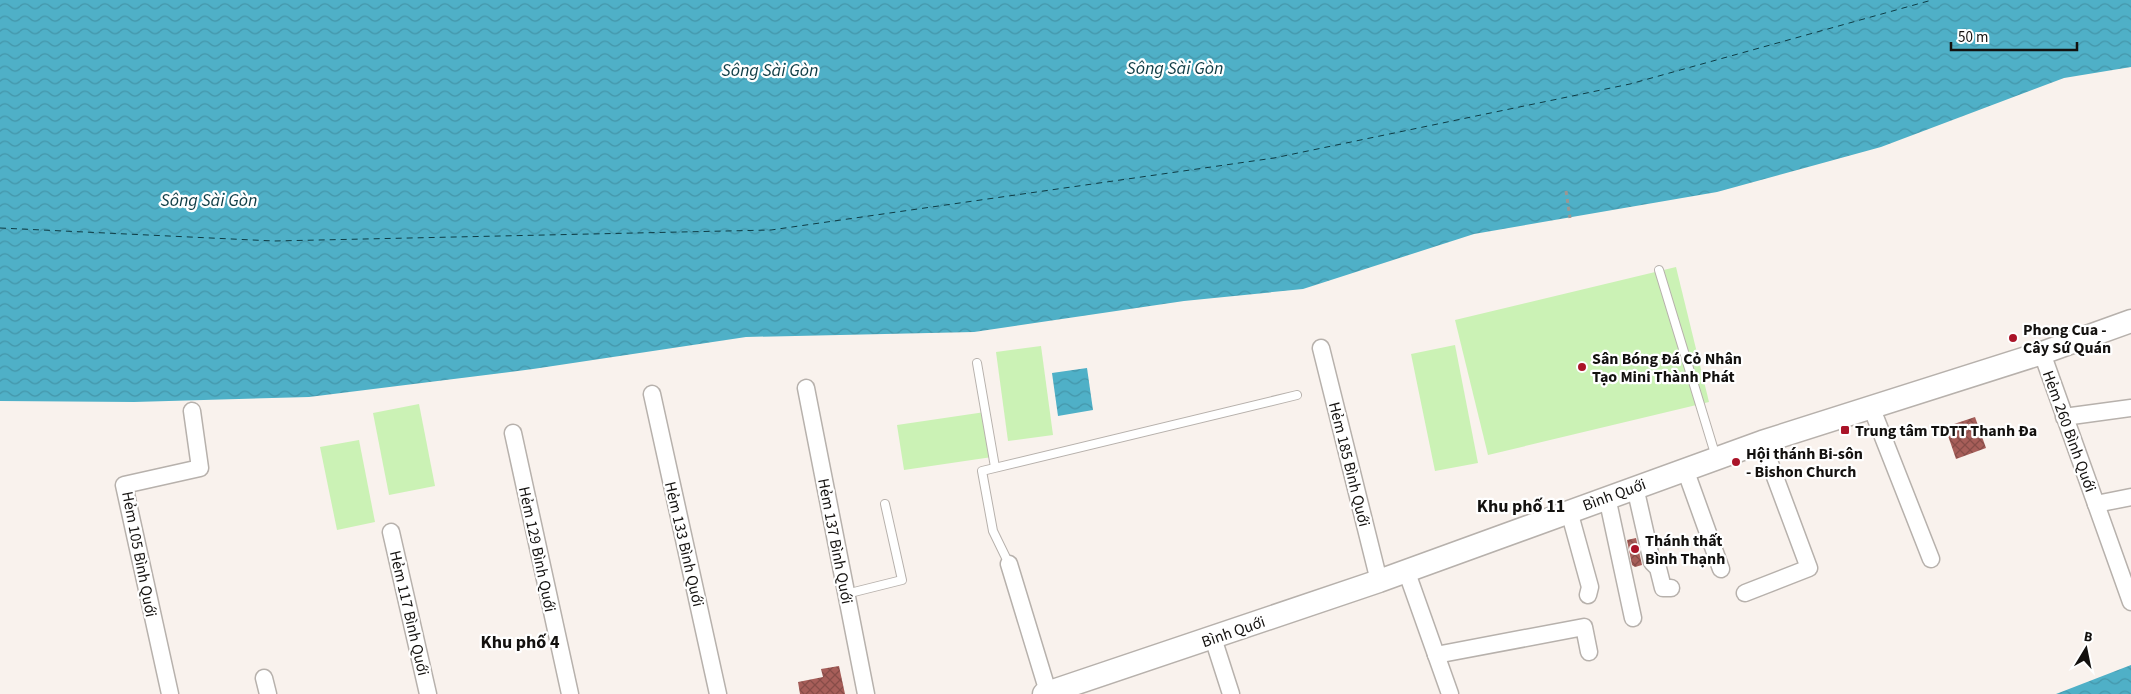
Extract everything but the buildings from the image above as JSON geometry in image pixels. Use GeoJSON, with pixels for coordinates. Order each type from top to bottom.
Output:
{"type":"FeatureCollection","features":[{"type":"Feature","properties":{"kind":"main road","name":"Bình Quới"},"geometry":{"type":"LineString","coordinates":[[1046,693],[1379,581],[1762,442],[1872,409],[2131,322]]}},
{"type":"Feature","properties":{"kind":"street","name":"Hẻm 185 Bình Quới"},"geometry":{"type":"LineString","coordinates":[[1321,348],[1379,581]]}},
{"type":"Feature","properties":{"kind":"street","name":"Hẻm 260 Bình Quới"},"geometry":{"type":"LineString","coordinates":[[2042,353],[2096,504],[2131,498]]}},
{"type":"Feature","properties":{"kind":"street","name":"Hẻm 137 Bình Quới"},"geometry":{"type":"LineString","coordinates":[[806,388],[866,694]]}},
{"type":"Feature","properties":{"kind":"street","name":"Hẻm 133 Bình Quới"},"geometry":{"type":"LineString","coordinates":[[652,394],[718,694]]}},
{"type":"Feature","properties":{"kind":"street"},"geometry":{"type":"LineString","coordinates":[[2064,417],[2131,408]]}},
{"type":"Feature","properties":{"kind":"street"},"geometry":{"type":"LineString","coordinates":[[1872,409],[1930,559]]}},
{"type":"Feature","properties":{"kind":"street","name":"Hẻm 105 Bình Quới"},"geometry":{"type":"LineString","coordinates":[[170,694],[124,485],[200,468],[192,411]]}},
{"type":"Feature","properties":{"kind":"street","name":"Hẻm 129 Bình Quới"},"geometry":{"type":"LineString","coordinates":[[513,433],[570,694]]}},
{"type":"Feature","properties":{"kind":"street"},"geometry":{"type":"LineString","coordinates":[[1745,593],[1808,568],[1762,442]]}},
{"type":"Feature","properties":{"kind":"street"},"geometry":{"type":"LineString","coordinates":[[1685,469],[1721,569]]}},
{"type":"Feature","properties":{"kind":"street"},"geometry":{"type":"LineString","coordinates":[[1635,487],[1652,562],[1658,568],[1663,588],[1671,588]]}},
{"type":"Feature","properties":{"kind":"street"},"geometry":{"type":"LineString","coordinates":[[1607,497],[1633,618]]}},
{"type":"Feature","properties":{"kind":"street"},"geometry":{"type":"LineString","coordinates":[[2096,504],[2131,602]]}},
{"type":"Feature","properties":{"kind":"street"},"geometry":{"type":"LineString","coordinates":[[1568,511],[1590,586],[1588,595]]}},
{"type":"Feature","properties":{"kind":"street","name":"Hẻm 117 Bình Quới"},"geometry":{"type":"LineString","coordinates":[[390,532],[428,694]]}},
{"type":"Feature","properties":{"kind":"street"},"geometry":{"type":"LineString","coordinates":[[1009,564],[1046,693]]}},
{"type":"Feature","properties":{"kind":"street"},"geometry":{"type":"LineString","coordinates":[[1406,570],[1450,694]]}},
{"type":"Feature","properties":{"kind":"street"},"geometry":{"type":"LineString","coordinates":[[1436,655],[1584,627],[1589,652]]}},
{"type":"Feature","properties":{"kind":"street"},"geometry":{"type":"LineString","coordinates":[[1213,638],[1230,694]]}},
{"type":"Feature","properties":{"kind":"street"},"geometry":{"type":"LineString","coordinates":[[264,678],[268,694]]}},
{"type":"Feature","properties":{"kind":"lane"},"geometry":{"type":"LineString","coordinates":[[1659,270],[1716,458]]}},
{"type":"Feature","properties":{"kind":"lane"},"geometry":{"type":"LineString","coordinates":[[977,363],[995,467]]}},
{"type":"Feature","properties":{"kind":"lane"},"geometry":{"type":"LineString","coordinates":[[1009,564],[992,531],[982,471],[1297,395]]}},
{"type":"Feature","properties":{"kind":"lane"},"geometry":{"type":"LineString","coordinates":[[846,594],[902,580],[885,504]]}},
{"type":"Feature","properties":{"kind":"path"},"geometry":{"type":"LineString","coordinates":[[1566,191],[1570,218]]}},
{"type":"Feature","properties":{"kind":"green space"},"geometry":{"type":"Polygon","coordinates":[[[1676,267],[1709,402],[1488,455],[1455,320],[1676,267]]]}},
{"type":"Feature","properties":{"kind":"green space"},"geometry":{"type":"Polygon","coordinates":[[[1455,345],[1478,463],[1435,471],[1411,354],[1455,345]]]}},
{"type":"Feature","properties":{"kind":"green space"},"geometry":{"type":"Polygon","coordinates":[[[1041,346],[1053,435],[1008,441],[996,352],[1041,346]]]}},
{"type":"Feature","properties":{"kind":"green space"},"geometry":{"type":"Polygon","coordinates":[[[419,404],[435,486],[389,495],[373,413],[419,404]]]}},
{"type":"Feature","properties":{"kind":"green space"},"geometry":{"type":"Polygon","coordinates":[[[985,412],[992,457],[904,470],[897,425],[985,412]]]}},
{"type":"Feature","properties":{"kind":"green space"},"geometry":{"type":"Polygon","coordinates":[[[359,440],[375,522],[337,530],[320,447],[359,440]]]}},
{"type":"Feature","properties":{"kind":"water","name":"Sông Sài Gòn"},"geometry":{"type":"Polygon","coordinates":[[[0,0],[2131,0],[2131,67],[2064,78],[1881,147],[1717,192],[1474,234],[1303,289],[1184,301],[974,332],[746,337],[533,369],[309,397],[134,402],[0,401],[0,0]]]}},
{"type":"Feature","properties":{"kind":"water"},"geometry":{"type":"Polygon","coordinates":[[[1087,368],[1093,410],[1058,416],[1052,373],[1087,368]]]}},
{"type":"Feature","properties":{"kind":"water"},"geometry":{"type":"Polygon","coordinates":[[[2131,665],[2131,694],[2056,694],[2131,665]]]}},
{"type":"Feature","properties":{"kind":"ferry route"},"geometry":{"type":"LineString","coordinates":[[0,228],[274,241],[771,230],[1274,158],[1630,84],[1932,0]]}},
{"type":"Feature","properties":{"kind":"place","name":"Phong Cua - Cây Sứ Quán"},"geometry":{"type":"Point","coordinates":[2013,338]}},
{"type":"Feature","properties":{"kind":"place","name":"Sân Bóng Đá Cỏ Nhân Tạo Mini Thành Phát"},"geometry":{"type":"Point","coordinates":[1582,367]}},
{"type":"Feature","properties":{"kind":"place","name":"Trung tâm TDTT Thanh Đa"},"geometry":{"type":"Point","coordinates":[1845,430]}},
{"type":"Feature","properties":{"kind":"place","name":"Hội thánh Bi-sôn - Bishon Church"},"geometry":{"type":"Point","coordinates":[1736,462]}},
{"type":"Feature","properties":{"kind":"place","name":"Thánh thất Bình Thạnh"},"geometry":{"type":"Point","coordinates":[1635,549]}},
{"type":"Feature","properties":{"kind":"district","name":"Khu phố 11"},"geometry":{"type":"Point","coordinates":[1521,506]}},
{"type":"Feature","properties":{"kind":"district","name":"Khu phố 4"},"geometry":{"type":"Point","coordinates":[520,642]}}]}
